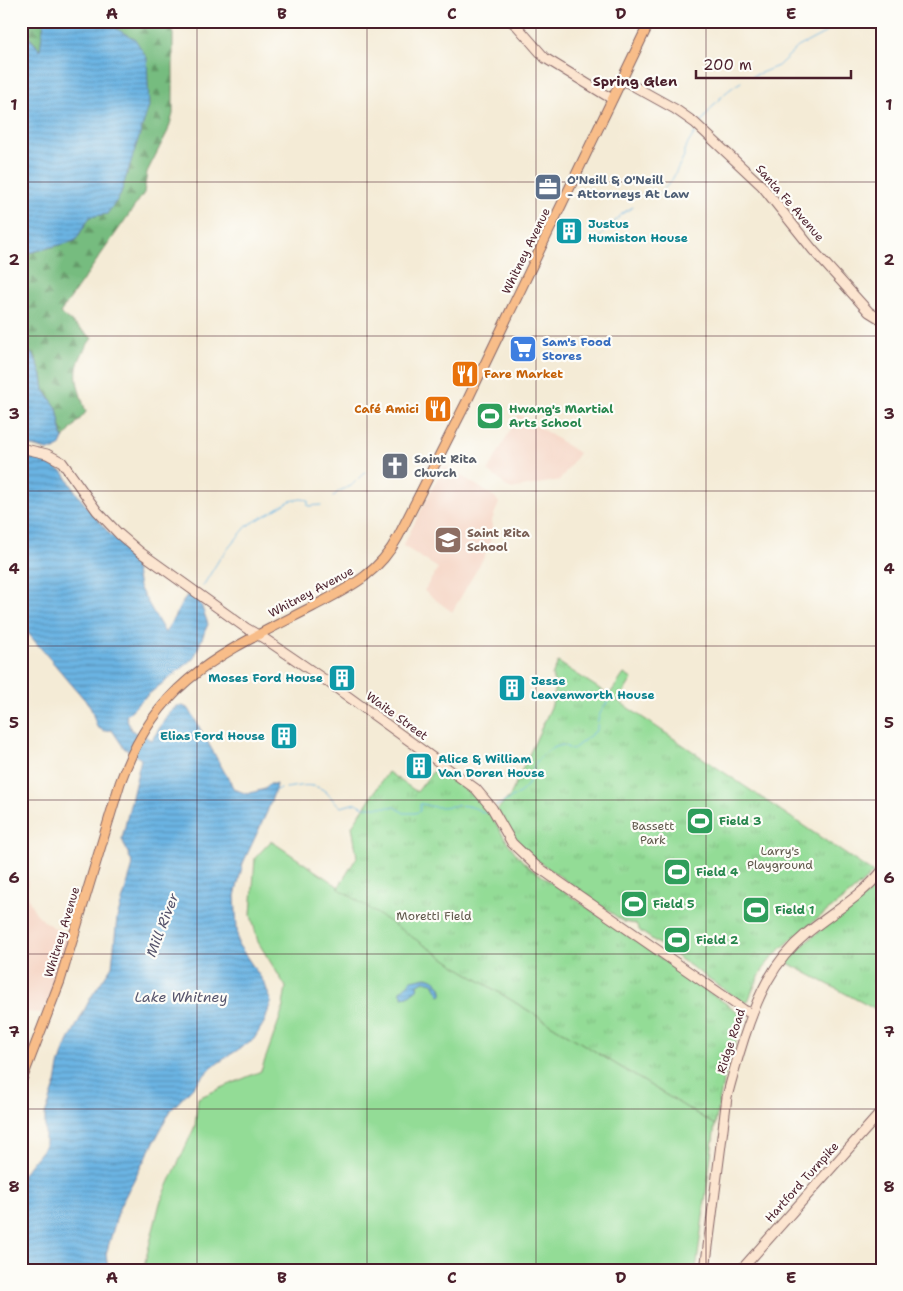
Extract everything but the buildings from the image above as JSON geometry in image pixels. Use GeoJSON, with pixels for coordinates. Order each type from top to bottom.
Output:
{"type":"FeatureCollection","features":[{"type":"Feature","properties":{"kind":"main road"},"geometry":{"type":"LineString","coordinates":[[511,21],[545,58],[612,99]]}},
{"type":"Feature","properties":{"kind":"main road","name":"Whitney Avenue"},"geometry":{"type":"LineString","coordinates":[[21,1082],[60,982],[120,782],[130,755],[142,733],[164,702],[212,660],[360,580],[377,567],[391,549],[467,401],[650,21]]}},
{"type":"Feature","properties":{"kind":"main road","name":"Santa Fe Avenue"},"geometry":{"type":"LineString","coordinates":[[622,78],[695,123],[762,186],[813,250],[869,312],[882,320]]}},
{"type":"Feature","properties":{"kind":"main road","name":"Waite Street"},"geometry":{"type":"LineString","coordinates":[[21,448],[47,454],[62,462],[97,511],[119,534],[153,561],[328,682],[476,789],[492,808],[512,843],[535,865],[752,1014]]}},
{"type":"Feature","properties":{"kind":"main road","name":"Ridge Road"},"geometry":{"type":"LineString","coordinates":[[705,1270],[728,1097],[752,1014],[767,981],[786,953],[806,934],[865,889],[882,870]]}},
{"type":"Feature","properties":{"kind":"main road","name":"Hartford Turnpike"},"geometry":{"type":"LineString","coordinates":[[741,1270],[882,1111]]}},
{"type":"Feature","properties":{"kind":"shaded area","name":"Saint Rita School"},"geometry":{"type":"Polygon","coordinates":[[[519,414],[579,453],[560,480],[511,489],[488,471],[519,414]]]}},
{"type":"Feature","properties":{"kind":"shaded area","name":"Saint Rita School"},"geometry":{"type":"Polygon","coordinates":[[[444,465],[495,497],[499,503],[492,520],[493,534],[484,557],[452,612],[424,591],[438,568],[403,546],[444,465]]]}},
{"type":"Feature","properties":{"kind":"shaded area"},"geometry":{"type":"Polygon","coordinates":[[[21,874],[26,875],[28,878],[27,892],[30,903],[36,913],[46,923],[60,931],[71,932],[54,986],[43,1013],[21,1012],[21,874]]]}},
{"type":"Feature","properties":{"kind":"green space"},"geometry":{"type":"Polygon","coordinates":[[[23,21],[44,21],[41,50],[28,36],[23,21]]]}},
{"type":"Feature","properties":{"kind":"green space"},"geometry":{"type":"Polygon","coordinates":[[[102,21],[173,21],[173,114],[168,131],[147,172],[144,193],[60,313],[92,338],[80,358],[77,374],[77,382],[86,412],[63,439],[57,408],[44,390],[42,376],[35,357],[21,345],[21,255],[75,241],[90,217],[102,21]]]}},
{"type":"Feature","properties":{"kind":"green space","name":"Bassett Park"},"geometry":{"type":"Polygon","coordinates":[[[558,662],[609,695],[624,674],[632,679],[618,701],[873,873],[861,885],[794,937],[770,960],[760,975],[748,1001],[744,1003],[640,931],[636,924],[624,922],[531,856],[514,838],[497,810],[510,796],[552,705],[555,685],[552,676],[558,662]]]}},
{"type":"Feature","properties":{"kind":"green space","name":"Moretti Field"},"geometry":{"type":"Polygon","coordinates":[[[437,766],[472,793],[488,812],[515,853],[529,867],[744,1016],[723,1082],[715,1125],[459,968],[338,888],[357,857],[352,826],[388,772],[417,792],[437,766]]]}},
{"type":"Feature","properties":{"kind":"green space"},"geometry":{"type":"Polygon","coordinates":[[[271,841],[459,968],[715,1125],[696,1270],[143,1270],[160,1203],[195,1126],[198,1098],[261,1071],[282,1012],[286,987],[258,942],[251,915],[255,858],[271,841]]]}},
{"type":"Feature","properties":{"kind":"green space"},"geometry":{"type":"Polygon","coordinates":[[[882,881],[882,1013],[786,962],[808,940],[882,881]]]}},
{"type":"Feature","properties":{"kind":"water"},"geometry":{"type":"Polygon","coordinates":[[[21,21],[28,36],[40,50],[44,21],[102,21],[135,39],[147,58],[149,106],[120,196],[107,214],[90,217],[75,241],[21,255],[21,21]]]}},
{"type":"Feature","properties":{"kind":"water"},"geometry":{"type":"Polygon","coordinates":[[[21,345],[35,357],[42,376],[44,390],[57,408],[63,439],[55,450],[47,450],[21,443],[21,345]]]}},
{"type":"Feature","properties":{"kind":"water","name":"Lake Whitney"},"geometry":{"type":"Polygon","coordinates":[[[21,454],[37,458],[63,472],[79,497],[108,532],[133,556],[139,587],[165,633],[187,595],[193,594],[199,599],[208,624],[194,658],[144,698],[126,716],[131,730],[152,740],[169,713],[177,706],[183,706],[189,709],[234,789],[247,794],[265,789],[269,784],[276,784],[267,812],[243,863],[235,896],[238,944],[265,984],[271,1002],[265,1021],[254,1039],[212,1067],[171,1110],[120,1206],[106,1254],[108,1270],[24,1270],[21,1252],[21,1181],[22,1175],[45,1146],[45,1115],[56,1083],[64,1050],[91,997],[112,966],[117,918],[133,865],[122,839],[141,759],[124,748],[112,730],[104,731],[97,727],[90,706],[21,625],[21,454]]]}},
{"type":"Feature","properties":{"kind":"water"},"geometry":{"type":"Polygon","coordinates":[[[426,977],[438,983],[442,989],[442,995],[440,996],[433,983],[424,981],[418,984],[417,989],[408,996],[403,997],[400,991],[412,980],[426,977]]]}},
{"type":"Feature","properties":{"kind":"waterway"},"geometry":{"type":"LineString","coordinates":[[753,76],[778,66],[798,47],[847,21]]}},
{"type":"Feature","properties":{"kind":"waterway"},"geometry":{"type":"LineString","coordinates":[[701,123],[718,100],[741,82]]}},
{"type":"Feature","properties":{"kind":"waterway"},"geometry":{"type":"LineString","coordinates":[[645,197],[655,197],[671,182],[684,156],[684,150],[696,131]]}},
{"type":"Feature","properties":{"kind":"waterway"},"geometry":{"type":"LineString","coordinates":[[595,242],[623,213],[633,207]]}},
{"type":"Feature","properties":{"kind":"waterway"},"geometry":{"type":"LineString","coordinates":[[333,497],[339,491],[351,486],[365,472]]}},
{"type":"Feature","properties":{"kind":"waterway"},"geometry":{"type":"LineString","coordinates":[[203,586],[220,558],[247,526],[290,501],[301,499],[308,500],[308,506],[321,505]]}},
{"type":"Feature","properties":{"kind":"waterway"},"geometry":{"type":"LineString","coordinates":[[496,806],[516,796],[526,787],[537,761],[547,752],[563,745],[572,750],[597,730],[601,712],[611,698]]}},
{"type":"Feature","properties":{"kind":"waterway"},"geometry":{"type":"LineString","coordinates":[[286,788],[317,787],[326,792],[341,807],[356,803],[364,807],[395,807],[404,813],[415,813],[420,811],[420,804],[439,807],[461,805],[476,808],[484,813],[488,811]]}},
{"type":"Feature","properties":{"kind":"waterway"},"geometry":{"type":"LineString","coordinates":[[275,790],[281,789]]}},
{"type":"Feature","properties":{"kind":"place","name":"O'Neill & O'Neill - Attorneys At Law"},"geometry":{"type":"Point","coordinates":[548,187]}},
{"type":"Feature","properties":{"kind":"place","name":"Justus Humiston House"},"geometry":{"type":"Point","coordinates":[569,231]}},
{"type":"Feature","properties":{"kind":"place","name":"Sam's Food Stores"},"geometry":{"type":"Point","coordinates":[523,349]}},
{"type":"Feature","properties":{"kind":"place","name":"Fare Market"},"geometry":{"type":"Point","coordinates":[465,374]}},
{"type":"Feature","properties":{"kind":"place","name":"Café Amici"},"geometry":{"type":"Point","coordinates":[438,409]}},
{"type":"Feature","properties":{"kind":"place","name":"Hwang's Martial Arts School"},"geometry":{"type":"Point","coordinates":[490,416]}},
{"type":"Feature","properties":{"kind":"place","name":"Saint Rita Church"},"geometry":{"type":"Point","coordinates":[395,466]}},
{"type":"Feature","properties":{"kind":"place","name":"Saint Rita School"},"geometry":{"type":"Point","coordinates":[448,540]}},
{"type":"Feature","properties":{"kind":"place","name":"Moses Ford House"},"geometry":{"type":"Point","coordinates":[342,678]}},
{"type":"Feature","properties":{"kind":"place","name":"Jesse Leavenworth House"},"geometry":{"type":"Point","coordinates":[512,688]}},
{"type":"Feature","properties":{"kind":"place","name":"Elias Ford House"},"geometry":{"type":"Point","coordinates":[284,736]}},
{"type":"Feature","properties":{"kind":"place","name":"Alice & William Van Doren House"},"geometry":{"type":"Point","coordinates":[419,766]}},
{"type":"Feature","properties":{"kind":"place","name":"Field 3"},"geometry":{"type":"Point","coordinates":[700,821]}},
{"type":"Feature","properties":{"kind":"place","name":"Field 4"},"geometry":{"type":"Point","coordinates":[677,872]}},
{"type":"Feature","properties":{"kind":"place","name":"Field 5"},"geometry":{"type":"Point","coordinates":[634,904]}},
{"type":"Feature","properties":{"kind":"place","name":"Field 1"},"geometry":{"type":"Point","coordinates":[756,910]}},
{"type":"Feature","properties":{"kind":"place","name":"Field 2"},"geometry":{"type":"Point","coordinates":[677,940]}},
{"type":"Feature","properties":{"kind":"district","name":"Spring Glen"},"geometry":{"type":"Point","coordinates":[635,81]}},
{"type":"Feature","properties":{"kind":"park label","name":"Larry's Playground"},"geometry":{"type":"Point","coordinates":[780,858]}},
{"type":"Feature","properties":{"kind":"water label","name":"Mill River"},"geometry":{"type":"Point","coordinates":[162,925]}}]}
